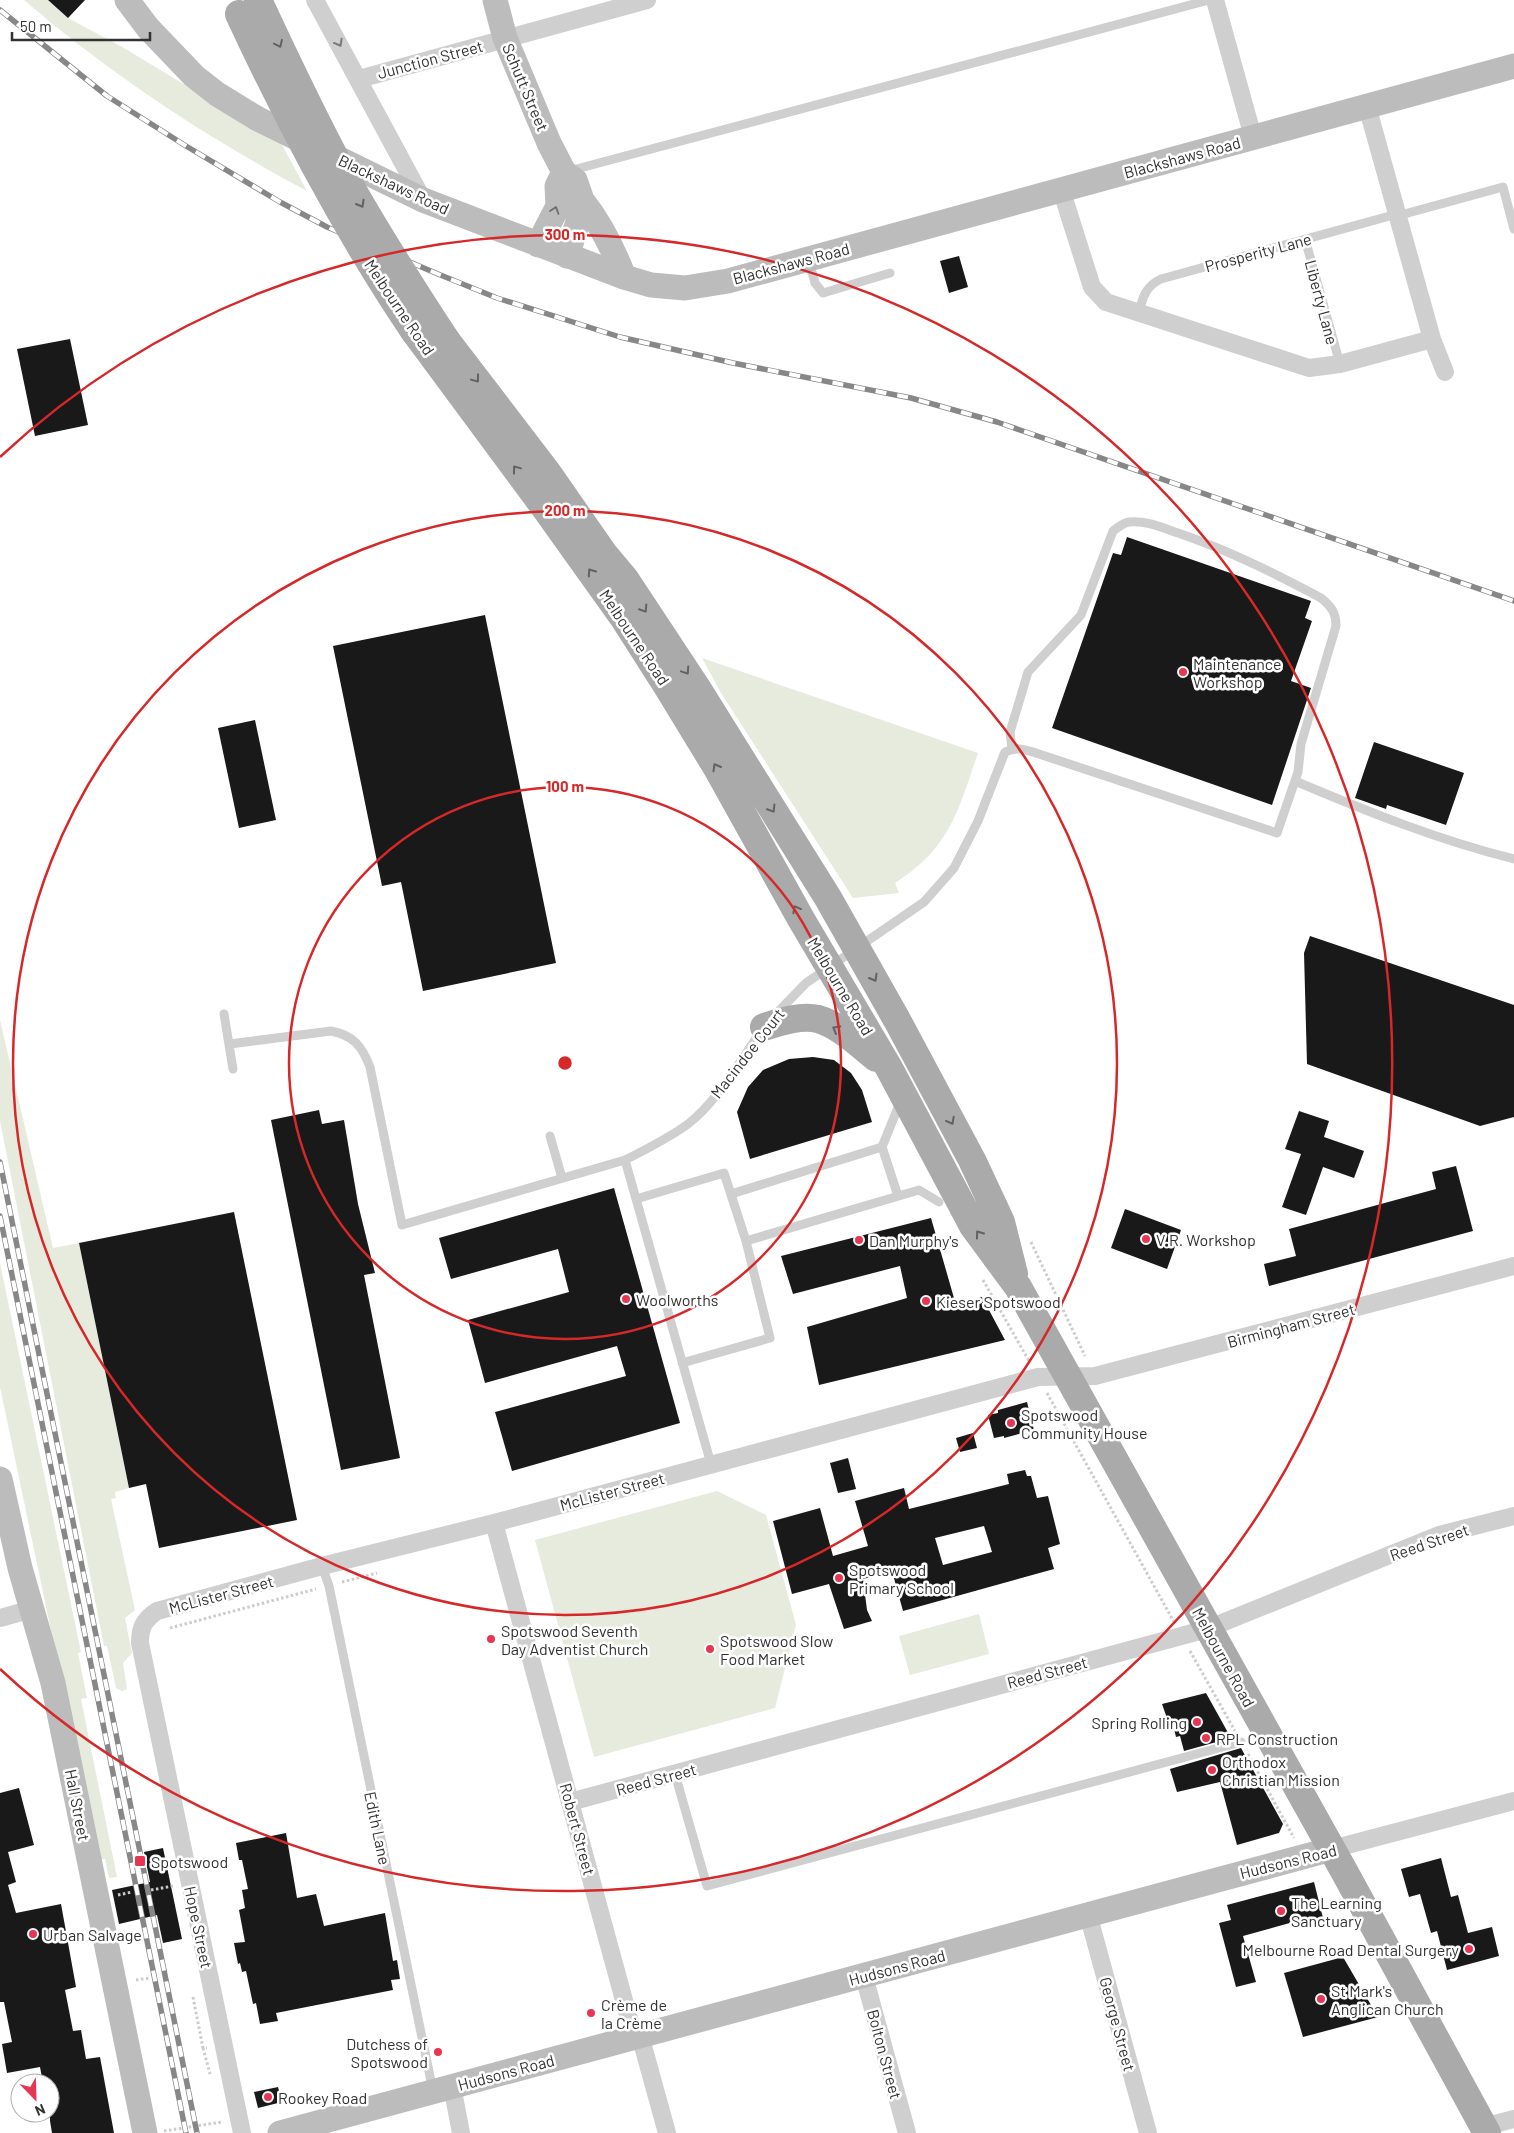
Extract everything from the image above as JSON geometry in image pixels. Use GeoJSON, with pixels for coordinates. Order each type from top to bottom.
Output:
{"type":"FeatureCollection","features":[{"type":"Feature","properties":{"kind":"main road","name":"Melbourne Road"},"geometry":{"type":"LineString","coordinates":[[244,5],[282,104],[330,196],[364,254],[414,331],[545,508],[622,617],[717,768],[801,919],[889,1068],[973,1226],[1018,1287],[1207,1629],[1332,1850],[1485,2130]]}},
{"type":"Feature","properties":{"kind":"main road","name":"Melbourne Road"},"geometry":{"type":"LineString","coordinates":[[244,5],[309,107],[342,171],[399,268],[446,340],[625,579],[697,688],[828,898],[972,1160],[1001,1222],[1018,1287]]}},
{"type":"Feature","properties":{"kind":"main road"},"geometry":{"type":"LineString","coordinates":[[764,1027],[791,1019],[818,1019],[852,1038],[889,1068]]}},
{"type":"Feature","properties":{"kind":"street","name":"Blackshaws Road"},"geometry":{"type":"LineString","coordinates":[[128,0],[148,28],[175,58],[217,94],[258,119],[423,200],[624,277],[651,285],[684,288],[728,281],[1514,66]]}},
{"type":"Feature","properties":{"kind":"street"},"geometry":{"type":"LineString","coordinates":[[315,0],[423,200]]}},
{"type":"Feature","properties":{"kind":"street","name":"Schutt Street"},"geometry":{"type":"LineString","coordinates":[[495,0],[505,38],[549,143],[564,172],[575,180],[582,200],[596,218],[612,246],[624,277]]}},
{"type":"Feature","properties":{"kind":"street","name":"Junction Street"},"geometry":{"type":"LineString","coordinates":[[359,79],[647,0]]}},
{"type":"Feature","properties":{"kind":"street"},"geometry":{"type":"LineString","coordinates":[[1215,0],[1253,137]]}},
{"type":"Feature","properties":{"kind":"street"},"geometry":{"type":"LineString","coordinates":[[1367,106],[1432,339],[1445,372]]}},
{"type":"Feature","properties":{"kind":"street"},"geometry":{"type":"LineString","coordinates":[[538,245],[558,206],[557,186],[564,172]]}},
{"type":"Feature","properties":{"kind":"street"},"geometry":{"type":"LineString","coordinates":[[1061,189],[1092,287],[1106,302],[1309,368],[1340,364],[1432,339]]}},
{"type":"Feature","properties":{"kind":"street"},"geometry":{"type":"LineString","coordinates":[[566,256],[580,217],[582,200]]}},
{"type":"Feature","properties":{"kind":"street","name":"Birmingham Street"},"geometry":{"type":"LineString","coordinates":[[1068,1376],[1095,1376],[1514,1266]]}},
{"type":"Feature","properties":{"kind":"street","name":"McLister Street"},"geometry":{"type":"LineString","coordinates":[[157,1611],[1038,1377],[1068,1376]]}},
{"type":"Feature","properties":{"kind":"street","name":"Hall Street"},"geometry":{"type":"LineString","coordinates":[[0,1480],[11,1532],[53,1683],[151,2132]]}},
{"type":"Feature","properties":{"kind":"street","name":"Reed Street"},"geometry":{"type":"LineString","coordinates":[[570,1802],[1207,1629],[1439,1535],[1514,1516]]}},
{"type":"Feature","properties":{"kind":"street","name":"Robert Street"},"geometry":{"type":"LineString","coordinates":[[494,1523],[634,2037],[643,2046],[666,2133]]}},
{"type":"Feature","properties":{"kind":"street"},"geometry":{"type":"LineString","coordinates":[[0,1618],[32,1609]]}},
{"type":"Feature","properties":{"kind":"street","name":"Hope Street"},"geometry":{"type":"LineString","coordinates":[[157,1611],[143,1623],[140,1643],[242,2133]]}},
{"type":"Feature","properties":{"kind":"street","name":"Hudsons Road"},"geometry":{"type":"LineString","coordinates":[[280,2133],[1088,1914],[1514,1801]]}},
{"type":"Feature","properties":{"kind":"street","name":"George Street"},"geometry":{"type":"LineString","coordinates":[[1088,1914],[1148,2133]]}},
{"type":"Feature","properties":{"kind":"street","name":"Bolton Street"},"geometry":{"type":"LineString","coordinates":[[864,1976],[907,2133]]}},
{"type":"Feature","properties":{"kind":"street"},"geometry":{"type":"LineString","coordinates":[[442,2089],[461,2133]]}},
{"type":"Feature","properties":{"kind":"street"},"geometry":{"type":"LineString","coordinates":[[1485,2130],[1514,2119]]}},
{"type":"Feature","properties":{"kind":"lane"},"geometry":{"type":"LineString","coordinates":[[564,172],[1209,0]]}},
{"type":"Feature","properties":{"kind":"lane","name":"Prosperity Lane"},"geometry":{"type":"LineString","coordinates":[[1139,312],[1143,294],[1151,284],[1161,279],[1503,187],[1514,229]]}},
{"type":"Feature","properties":{"kind":"lane","name":"Liberty Lane"},"geometry":{"type":"LineString","coordinates":[[1305,239],[1340,364]]}},
{"type":"Feature","properties":{"kind":"lane"},"geometry":{"type":"LineString","coordinates":[[808,259],[815,283],[823,293],[890,273]]}},
{"type":"Feature","properties":{"kind":"lane"},"geometry":{"type":"LineString","coordinates":[[1129,522],[1145,524],[1214,545],[1246,559],[1321,598],[1331,606],[1336,616],[1336,626],[1301,744],[1298,772],[1276,833],[1034,752],[1020,748],[1012,749],[1010,732],[1028,672],[1081,615],[1113,531],[1119,526],[1129,522]]}},
{"type":"Feature","properties":{"kind":"lane","name":"Macindoe Court"},"geometry":{"type":"LineString","coordinates":[[230,1044],[331,1030],[345,1034],[356,1042],[364,1052],[370,1067],[402,1224],[625,1160],[690,1123],[718,1092],[764,1027],[806,983],[924,902],[954,868],[978,822],[1005,752],[1012,749]]}},
{"type":"Feature","properties":{"kind":"lane"},"geometry":{"type":"LineString","coordinates":[[1295,781],[1370,812],[1426,832],[1514,859]]}},
{"type":"Feature","properties":{"kind":"lane"},"geometry":{"type":"LineString","coordinates":[[224,1014],[234,1069]]}},
{"type":"Feature","properties":{"kind":"lane"},"geometry":{"type":"LineString","coordinates":[[898,1196],[882,1147],[903,1096]]}},
{"type":"Feature","properties":{"kind":"lane"},"geometry":{"type":"LineString","coordinates":[[550,1136],[562,1178]]}},
{"type":"Feature","properties":{"kind":"lane"},"geometry":{"type":"LineString","coordinates":[[731,1194],[882,1147]]}},
{"type":"Feature","properties":{"kind":"lane"},"geometry":{"type":"LineString","coordinates":[[625,1160],[711,1464]]}},
{"type":"Feature","properties":{"kind":"lane"},"geometry":{"type":"LineString","coordinates":[[636,1199],[724,1172],[746,1241],[770,1338],[682,1363]]}},
{"type":"Feature","properties":{"kind":"lane"},"geometry":{"type":"LineString","coordinates":[[746,1241],[919,1190],[939,1202]]}},
{"type":"Feature","properties":{"kind":"lane","name":"Edith Lane"},"geometry":{"type":"LineString","coordinates":[[322,1566],[329,1586],[442,2089]]}},
{"type":"Feature","properties":{"kind":"lane"},"geometry":{"type":"LineString","coordinates":[[675,1774],[707,1886],[1241,1742]]}},
{"type":"Feature","properties":{"kind":"path"},"geometry":{"type":"LineString","coordinates":[[164,1630],[386,1570]]}},
{"type":"Feature","properties":{"kind":"path"},"geometry":{"type":"LineString","coordinates":[[151,1890],[174,1886]]}},
{"type":"Feature","properties":{"kind":"path"},"geometry":{"type":"LineString","coordinates":[[112,1896],[132,1892]]}},
{"type":"Feature","properties":{"kind":"path"},"geometry":{"type":"LineString","coordinates":[[138,1980],[150,1978]]}},
{"type":"Feature","properties":{"kind":"path"},"geometry":{"type":"LineString","coordinates":[[193,1996],[202,2039]]}},
{"type":"Feature","properties":{"kind":"path"},"geometry":{"type":"LineString","coordinates":[[151,2132],[221,2122]]}},
{"type":"Feature","properties":{"kind":"shaded area"},"geometry":{"type":"Polygon","coordinates":[[[24,0],[48,0],[68,18],[124,48],[281,143],[307,191],[196,127],[160,103],[90,54],[24,0]]]}},
{"type":"Feature","properties":{"kind":"shaded area"},"geometry":{"type":"Polygon","coordinates":[[[702,658],[978,753],[950,827],[928,856],[914,870],[895,883],[899,893],[853,898],[721,693],[702,658]]]}},
{"type":"Feature","properties":{"kind":"shaded area"},"geometry":{"type":"Polygon","coordinates":[[[0,1020],[53,1248],[79,1243],[129,1488],[115,1492],[116,1498],[111,1499],[135,1610],[125,1618],[132,1653],[123,1663],[127,1689],[122,1691],[116,1688],[107,1646],[104,1646],[0,1121],[0,1020]]]}},
{"type":"Feature","properties":{"kind":"shaded area"},"geometry":{"type":"Polygon","coordinates":[[[0,1263],[81,1652],[78,1653],[87,1698],[81,1699],[117,1877],[109,1878],[105,1859],[99,1860],[0,1387],[0,1263]]]}},
{"type":"Feature","properties":{"kind":"shaded area"},"geometry":{"type":"Polygon","coordinates":[[[717,1491],[766,1515],[796,1625],[775,1708],[594,1757],[535,1540],[717,1491]]]}},
{"type":"Feature","properties":{"kind":"shaded area"},"geometry":{"type":"Polygon","coordinates":[[[979,1614],[989,1654],[910,1675],[899,1636],[979,1614]]]}},
{"type":"Feature","properties":{"kind":"building"},"geometry":{"type":"Polygon","coordinates":[[[48,0],[85,0],[68,18],[48,0]]]}},
{"type":"Feature","properties":{"kind":"building"},"geometry":{"type":"Polygon","coordinates":[[[959,256],[968,287],[949,293],[940,261],[959,256]]]}},
{"type":"Feature","properties":{"kind":"building"},"geometry":{"type":"Polygon","coordinates":[[[70,339],[88,425],[35,436],[17,349],[70,339]]]}},
{"type":"Feature","properties":{"kind":"building","name":"Maintenance Workshop"},"geometry":{"type":"Polygon","coordinates":[[[1127,537],[1311,601],[1305,618],[1312,621],[1291,681],[1311,688],[1272,805],[1052,728],[1113,553],[1121,555],[1127,537]]]}},
{"type":"Feature","properties":{"kind":"building"},"geometry":{"type":"Polygon","coordinates":[[[485,615],[556,963],[423,991],[401,882],[382,886],[333,646],[485,615]]]}},
{"type":"Feature","properties":{"kind":"building"},"geometry":{"type":"Polygon","coordinates":[[[255,720],[276,820],[239,828],[218,728],[255,720]]]}},
{"type":"Feature","properties":{"kind":"building"},"geometry":{"type":"Polygon","coordinates":[[[1374,742],[1464,773],[1446,825],[1387,805],[1386,809],[1355,798],[1374,742]]]}},
{"type":"Feature","properties":{"kind":"building"},"geometry":{"type":"Polygon","coordinates":[[[1310,936],[1514,1005],[1514,1117],[1480,1126],[1307,1064],[1304,953],[1310,936]]]}},
{"type":"Feature","properties":{"kind":"building"},"geometry":{"type":"Polygon","coordinates":[[[813,1057],[834,1060],[851,1073],[862,1090],[872,1122],[750,1159],[737,1112],[748,1087],[763,1070],[789,1059],[813,1057]]]}},
{"type":"Feature","properties":{"kind":"building"},"geometry":{"type":"Polygon","coordinates":[[[319,1110],[322,1124],[344,1120],[358,1204],[375,1273],[364,1275],[400,1458],[341,1470],[271,1120],[319,1110]]]}},
{"type":"Feature","properties":{"kind":"building"},"geometry":{"type":"Polygon","coordinates":[[[1299,1111],[1329,1121],[1324,1137],[1364,1151],[1354,1178],[1323,1167],[1306,1215],[1282,1207],[1301,1154],[1285,1149],[1299,1111]]]}},
{"type":"Feature","properties":{"kind":"building"},"geometry":{"type":"Polygon","coordinates":[[[1456,1166],[1473,1231],[1269,1286],[1264,1264],[1296,1256],[1289,1229],[1436,1189],[1432,1172],[1456,1166]]]}},
{"type":"Feature","properties":{"kind":"building"},"geometry":{"type":"Polygon","coordinates":[[[614,1188],[680,1423],[512,1471],[495,1412],[626,1376],[617,1346],[485,1383],[468,1320],[569,1292],[558,1249],[451,1279],[439,1238],[614,1188]]]}},
{"type":"Feature","properties":{"kind":"building","name":"V.R. Workshop"},"geometry":{"type":"Polygon","coordinates":[[[1125,1209],[1181,1230],[1167,1269],[1111,1248],[1125,1209]]]}},
{"type":"Feature","properties":{"kind":"building"},"geometry":{"type":"Polygon","coordinates":[[[234,1212],[297,1520],[159,1548],[146,1484],[129,1488],[79,1243],[234,1212]]]}},
{"type":"Feature","properties":{"kind":"building","name":"Kieser Spotswood"},"geometry":{"type":"Polygon","coordinates":[[[931,1218],[956,1305],[982,1297],[1005,1340],[819,1385],[807,1327],[907,1298],[900,1266],[793,1294],[781,1256],[931,1218]]]}},
{"type":"Feature","properties":{"kind":"building","name":"Spotswood Community House"},"geometry":{"type":"Polygon","coordinates":[[[1027,1402],[1034,1430],[1004,1438],[1004,1436],[994,1438],[988,1415],[998,1413],[998,1410],[1027,1402]]]}},
{"type":"Feature","properties":{"kind":"building"},"geometry":{"type":"Polygon","coordinates":[[[973,1433],[977,1448],[960,1452],[956,1438],[973,1433]]]}},
{"type":"Feature","properties":{"kind":"building"},"geometry":{"type":"Polygon","coordinates":[[[848,1458],[856,1489],[838,1493],[830,1463],[848,1458]]]}},
{"type":"Feature","properties":{"kind":"building"},"geometry":{"type":"Polygon","coordinates":[[[1025,1470],[1027,1476],[1031,1476],[1037,1498],[1048,1496],[1060,1544],[1048,1548],[1054,1569],[903,1611],[892,1571],[863,1579],[867,1610],[872,1621],[844,1629],[829,1584],[792,1594],[773,1521],[820,1508],[833,1556],[868,1546],[855,1501],[904,1488],[909,1509],[1009,1484],[1007,1474],[1025,1470]],[[984,1526],[935,1538],[943,1565],[992,1552],[984,1526]]]}},
{"type":"Feature","properties":{"kind":"building"},"geometry":{"type":"Polygon","coordinates":[[[1206,1693],[1231,1738],[1184,1751],[1180,1736],[1176,1737],[1172,1720],[1168,1721],[1162,1704],[1206,1693]]]}},
{"type":"Feature","properties":{"kind":"building"},"geometry":{"type":"Polygon","coordinates":[[[1241,1748],[1283,1824],[1279,1833],[1237,1845],[1220,1782],[1177,1792],[1170,1769],[1241,1748]]]}},
{"type":"Feature","properties":{"kind":"building"},"geometry":{"type":"Polygon","coordinates":[[[19,1788],[34,1845],[8,1852],[16,1882],[8,1885],[16,1913],[61,1904],[76,1987],[65,1990],[73,2031],[81,2030],[86,2059],[100,2057],[114,2133],[52,2133],[50,2123],[60,2123],[60,2073],[41,2073],[40,2067],[7,2073],[2,2044],[12,2042],[4,2002],[0,2002],[0,1793],[19,1788]]]}},
{"type":"Feature","properties":{"kind":"building"},"geometry":{"type":"Polygon","coordinates":[[[286,1833],[297,1898],[316,1894],[324,1926],[385,1913],[393,1961],[397,1960],[400,1979],[391,1980],[393,1990],[276,2013],[278,2021],[260,2024],[256,2003],[253,2004],[246,1971],[242,1972],[240,1963],[238,1964],[234,1943],[245,1942],[239,1910],[245,1908],[242,1890],[248,1889],[242,1860],[239,1860],[236,1843],[286,1833]]]}},
{"type":"Feature","properties":{"kind":"building"},"geometry":{"type":"Polygon","coordinates":[[[163,1848],[182,1939],[163,1943],[157,1915],[119,1924],[112,1890],[150,1882],[144,1852],[163,1848]]]}},
{"type":"Feature","properties":{"kind":"building"},"geometry":{"type":"Polygon","coordinates":[[[1441,1858],[1451,1897],[1458,1895],[1468,1933],[1492,1927],[1499,1956],[1447,1970],[1437,1931],[1431,1933],[1420,1894],[1409,1897],[1401,1869],[1441,1858]]]}},
{"type":"Feature","properties":{"kind":"building","name":"The Learning Sanctuary"},"geometry":{"type":"Polygon","coordinates":[[[1314,1882],[1323,1918],[1304,1923],[1304,1919],[1243,1936],[1256,1982],[1236,1987],[1219,1923],[1231,1920],[1227,1905],[1314,1882]]]}},
{"type":"Feature","properties":{"kind":"building"},"geometry":{"type":"Polygon","coordinates":[[[1343,1957],[1378,2017],[1303,2037],[1284,1973],[1343,1957]]]}},
{"type":"Feature","properties":{"kind":"building","name":"Rookey Road"},"geometry":{"type":"Polygon","coordinates":[[[278,2087],[282,2102],[258,2108],[254,2092],[278,2087]]]}},
{"type":"Feature","properties":{"kind":"railway"},"geometry":{"type":"LineString","coordinates":[[0,10],[107,96],[280,202],[327,227],[497,298],[620,337],[733,363],[911,398],[997,422],[1514,601]]}},
{"type":"Feature","properties":{"kind":"railway"},"geometry":{"type":"LineString","coordinates":[[0,1162],[197,2133]]}},
{"type":"Feature","properties":{"kind":"railway"},"geometry":{"type":"LineString","coordinates":[[0,1216],[186,2133]]}},
{"type":"Feature","properties":{"kind":"place","name":"Maintenance Workshop"},"geometry":{"type":"Point","coordinates":[1183,672]}},
{"type":"Feature","properties":{"kind":"place","name":"V.R. Workshop"},"geometry":{"type":"Point","coordinates":[1146,1239]}},
{"type":"Feature","properties":{"kind":"place","name":"Dan Murphy's"},"geometry":{"type":"Point","coordinates":[859,1240]}},
{"type":"Feature","properties":{"kind":"place","name":"Woolworths"},"geometry":{"type":"Point","coordinates":[626,1299]}},
{"type":"Feature","properties":{"kind":"place","name":"Kieser Spotswood"},"geometry":{"type":"Point","coordinates":[926,1301]}},
{"type":"Feature","properties":{"kind":"place","name":"Spotswood Community House"},"geometry":{"type":"Point","coordinates":[1011,1423]}},
{"type":"Feature","properties":{"kind":"place","name":"Spotswood Primary School"},"geometry":{"type":"Point","coordinates":[839,1578]}},
{"type":"Feature","properties":{"kind":"place","name":"Spotswood Seventh Day Adventist Church"},"geometry":{"type":"Point","coordinates":[491,1639]}},
{"type":"Feature","properties":{"kind":"place","name":"Spotswood Slow Food Market"},"geometry":{"type":"Point","coordinates":[710,1649]}},
{"type":"Feature","properties":{"kind":"place","name":"Spring Rolling"},"geometry":{"type":"Point","coordinates":[1197,1722]}},
{"type":"Feature","properties":{"kind":"place","name":"RPL Construction"},"geometry":{"type":"Point","coordinates":[1206,1738]}},
{"type":"Feature","properties":{"kind":"place","name":"Orthodox Christian Mission"},"geometry":{"type":"Point","coordinates":[1212,1770]}},
{"type":"Feature","properties":{"kind":"place","name":"Spotswood"},"geometry":{"type":"Point","coordinates":[140,1861]}},
{"type":"Feature","properties":{"kind":"place","name":"The Learning Sanctuary"},"geometry":{"type":"Point","coordinates":[1281,1911]}},
{"type":"Feature","properties":{"kind":"place","name":"Urban Salvage"},"geometry":{"type":"Point","coordinates":[33,1934]}},
{"type":"Feature","properties":{"kind":"place","name":"Melbourne Road Dental Surgery"},"geometry":{"type":"Point","coordinates":[1469,1949]}},
{"type":"Feature","properties":{"kind":"place","name":"St Mark's Anglican Church"},"geometry":{"type":"Point","coordinates":[1321,1999]}},
{"type":"Feature","properties":{"kind":"place","name":"Crème de la Crème"},"geometry":{"type":"Point","coordinates":[591,2013]}},
{"type":"Feature","properties":{"kind":"place","name":"Dutchess of Spotswood"},"geometry":{"type":"Point","coordinates":[438,2052]}},
{"type":"Feature","properties":{"kind":"place","name":"Rookey Road"},"geometry":{"type":"Point","coordinates":[268,2097]}}]}
